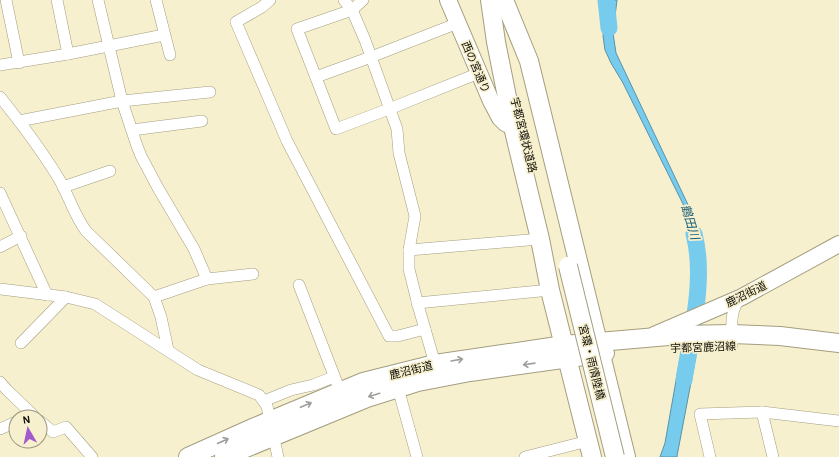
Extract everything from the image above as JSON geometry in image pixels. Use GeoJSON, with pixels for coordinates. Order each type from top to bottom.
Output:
{"type":"FeatureCollection","features":[{"type":"Feature","properties":{"kind":"main road"},"geometry":{"type":"LineString","coordinates":[[491,0],[496,42],[513,127],[540,239],[550,290],[590,449]]}},
{"type":"Feature","properties":{"kind":"main road","name":"宇都宮環状道路"},"geometry":{"type":"LineString","coordinates":[[491,0],[562,268]]}},
{"type":"Feature","properties":{"kind":"main road"},"geometry":{"type":"LineString","coordinates":[[504,0],[529,61],[626,457]]}},
{"type":"Feature","properties":{"kind":"main road","name":"宇都宮環状道路"},"geometry":{"type":"LineString","coordinates":[[504,0],[562,268]]}},
{"type":"Feature","properties":{"kind":"main road","name":"宮環・雨情陸橋"},"geometry":{"type":"LineString","coordinates":[[562,268],[603,457]]}},
{"type":"Feature","properties":{"kind":"main road","name":"宮環・雨情陸橋"},"geometry":{"type":"LineString","coordinates":[[562,268],[615,457]]}},
{"type":"Feature","properties":{"kind":"main road","name":"宇都宮鹿沼線"},"geometry":{"type":"LineString","coordinates":[[600,347],[680,335],[702,340],[780,336],[839,343]]}},
{"type":"Feature","properties":{"kind":"main road","name":"鹿沼街道"},"geometry":{"type":"LineString","coordinates":[[224,457],[272,428],[337,384],[363,382],[435,364],[600,347],[649,337],[680,335]]}},
{"type":"Feature","properties":{"kind":"main road","name":"宇都宮鹿沼線"},"geometry":{"type":"LineString","coordinates":[[732,339],[839,355]]}},
{"type":"Feature","properties":{"kind":"main road","name":"鹿沼街道"},"geometry":{"type":"LineString","coordinates":[[188,457],[272,428],[398,388],[566,351]]}},
{"type":"Feature","properties":{"kind":"street"},"geometry":{"type":"LineString","coordinates":[[6,0],[19,63]]}},
{"type":"Feature","properties":{"kind":"street"},"geometry":{"type":"LineString","coordinates":[[57,0],[68,54]]}},
{"type":"Feature","properties":{"kind":"street"},"geometry":{"type":"LineString","coordinates":[[98,0],[122,101],[141,156],[194,249],[207,279]]}},
{"type":"Feature","properties":{"kind":"street"},"geometry":{"type":"LineString","coordinates":[[156,0],[170,55]]}},
{"type":"Feature","properties":{"kind":"street"},"geometry":{"type":"LineString","coordinates":[[270,0],[262,7],[236,22],[287,141],[389,336],[398,336],[425,329]]}},
{"type":"Feature","properties":{"kind":"street"},"geometry":{"type":"LineString","coordinates":[[344,0],[352,10],[397,129],[399,153],[415,216],[409,250],[409,269],[417,303],[435,364]]}},
{"type":"Feature","properties":{"kind":"street"},"geometry":{"type":"LineString","coordinates":[[363,0],[352,10],[297,29],[336,129],[479,73]]}},
{"type":"Feature","properties":{"kind":"street","name":"西の宮通り"},"geometry":{"type":"LineString","coordinates":[[448,0],[490,101],[500,118],[505,123],[513,127]]}},
{"type":"Feature","properties":{"kind":"street"},"geometry":{"type":"LineString","coordinates":[[316,77],[458,23]]}},
{"type":"Feature","properties":{"kind":"street"},"geometry":{"type":"LineString","coordinates":[[0,65],[19,63],[164,35]]}},
{"type":"Feature","properties":{"kind":"street"},"geometry":{"type":"LineString","coordinates":[[19,121],[122,101],[210,92]]}},
{"type":"Feature","properties":{"kind":"street"},"geometry":{"type":"LineString","coordinates":[[0,97],[19,121],[64,187],[79,221],[86,231],[154,297],[161,317],[168,350]]}},
{"type":"Feature","properties":{"kind":"street"},"geometry":{"type":"LineString","coordinates":[[132,130],[202,121]]}},
{"type":"Feature","properties":{"kind":"street"},"geometry":{"type":"LineString","coordinates":[[64,187],[110,172]]}},
{"type":"Feature","properties":{"kind":"street"},"geometry":{"type":"LineString","coordinates":[[0,193],[47,295]]}},
{"type":"Feature","properties":{"kind":"street"},"geometry":{"type":"LineString","coordinates":[[0,247],[21,236]]}},
{"type":"Feature","properties":{"kind":"street"},"geometry":{"type":"LineString","coordinates":[[409,250],[540,239]]}},
{"type":"Feature","properties":{"kind":"street","name":"鹿沼街道"},"geometry":{"type":"LineString","coordinates":[[680,335],[704,314],[742,297],[839,244]]}},
{"type":"Feature","properties":{"kind":"street"},"geometry":{"type":"LineString","coordinates":[[154,297],[207,279],[253,274]]}},
{"type":"Feature","properties":{"kind":"street"},"geometry":{"type":"LineString","coordinates":[[264,400],[291,390],[313,385],[337,384],[299,285]]}},
{"type":"Feature","properties":{"kind":"street"},"geometry":{"type":"LineString","coordinates":[[0,289],[66,297],[95,304],[198,370],[258,395],[264,400],[267,406],[278,457]]}},
{"type":"Feature","properties":{"kind":"street"},"geometry":{"type":"LineString","coordinates":[[417,303],[550,290]]}},
{"type":"Feature","properties":{"kind":"street"},"geometry":{"type":"LineString","coordinates":[[21,343],[66,297]]}},
{"type":"Feature","properties":{"kind":"street"},"geometry":{"type":"LineString","coordinates":[[732,339],[734,309],[736,303],[742,297]]}},
{"type":"Feature","properties":{"kind":"street"},"geometry":{"type":"LineString","coordinates":[[0,382],[26,409]]}},
{"type":"Feature","properties":{"kind":"street"},"geometry":{"type":"LineString","coordinates":[[398,388],[417,457]]}},
{"type":"Feature","properties":{"kind":"street"},"geometry":{"type":"LineString","coordinates":[[710,457],[700,414],[762,412],[839,422]]}},
{"type":"Feature","properties":{"kind":"street"},"geometry":{"type":"LineString","coordinates":[[762,412],[773,457]]}},
{"type":"Feature","properties":{"kind":"street"},"geometry":{"type":"LineString","coordinates":[[48,428],[53,432],[66,427],[92,457]]}},
{"type":"Feature","properties":{"kind":"street"},"geometry":{"type":"LineString","coordinates":[[525,457],[590,449]]}},
{"type":"Feature","properties":{"kind":"water"},"geometry":{"type":"Polygon","coordinates":[[[607,0],[617,0],[613,33],[616,53],[691,211],[695,224],[701,247],[703,281],[701,307],[692,310],[699,278],[697,248],[694,233],[684,206],[605,50],[603,36],[607,0]]]}},
{"type":"Feature","properties":{"kind":"water"},"geometry":{"type":"Polygon","coordinates":[[[696,356],[677,457],[660,457],[665,443],[680,358],[696,356]]]}},
{"type":"Feature","properties":{"kind":"waterway","name":"鶴田川"},"geometry":{"type":"LineString","coordinates":[[606,0],[609,28]]}},
{"type":"Feature","properties":{"kind":"waterway","name":"鶴田川"},"geometry":{"type":"LineString","coordinates":[[684,380],[698,288],[697,251],[694,234]]}}]}
